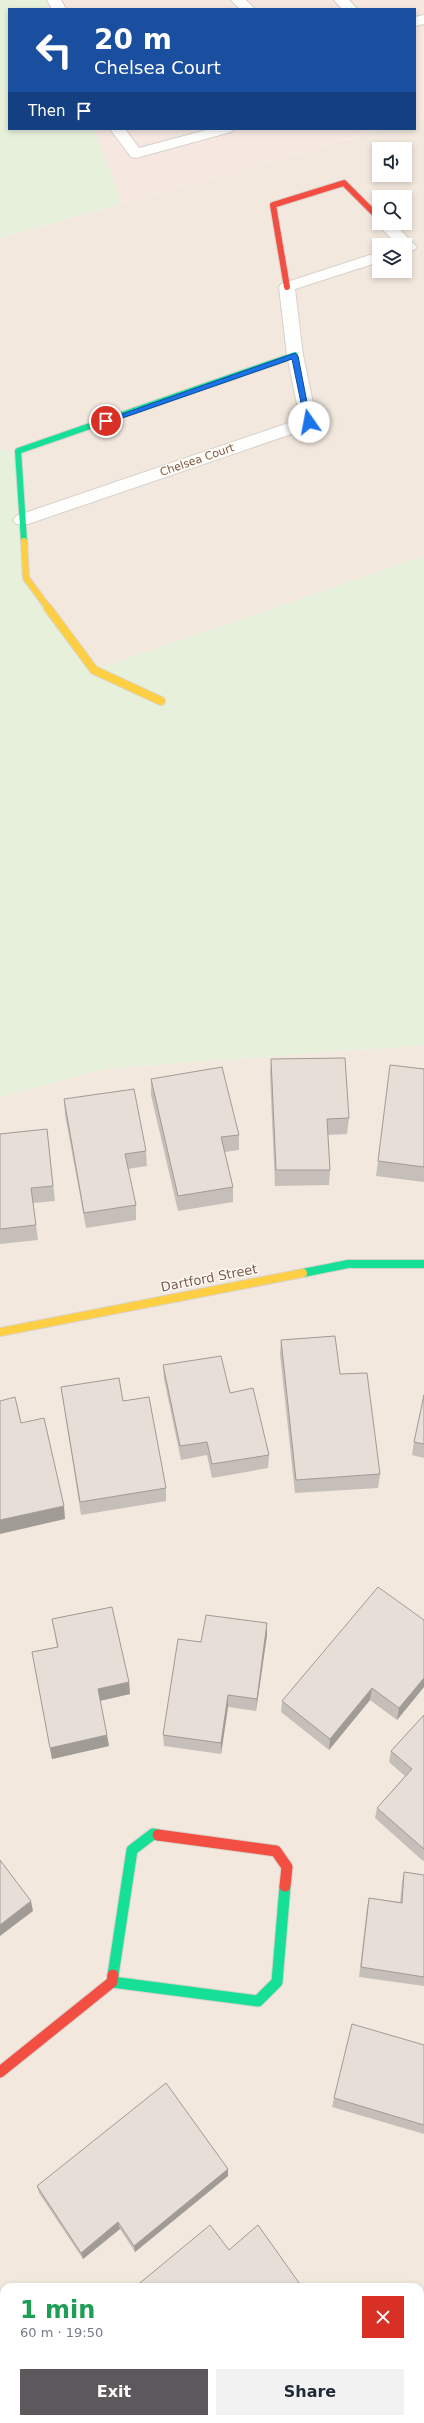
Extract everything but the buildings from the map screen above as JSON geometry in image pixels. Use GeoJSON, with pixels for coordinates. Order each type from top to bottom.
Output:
{"type":"FeatureCollection","features":[{"type":"Feature","properties":{"kind":"street"},"geometry":{"type":"LineString","coordinates":[[238,0],[247,8]]}},
{"type":"Feature","properties":{"kind":"street"},"geometry":{"type":"LineString","coordinates":[[341,0],[349,8]]}},
{"type":"Feature","properties":{"kind":"street"},"geometry":{"type":"LineString","coordinates":[[118,130],[136,154],[222,130]]}},
{"type":"Feature","properties":{"kind":"street"},"geometry":{"type":"LineString","coordinates":[[372,211],[344,183],[273,205],[287,287],[372,259]]}},
{"type":"Feature","properties":{"kind":"street"},"geometry":{"type":"LineString","coordinates":[[390,230],[398,238]]}},
{"type":"Feature","properties":{"kind":"street"},"geometry":{"type":"LineString","coordinates":[[412,247],[424,243]]}},
{"type":"Feature","properties":{"kind":"street","name":"Chelsea Court"},"geometry":{"type":"LineString","coordinates":[[22,520],[309,422],[295,356],[287,287]]}},
{"type":"Feature","properties":{"kind":"street"},"geometry":{"type":"LineString","coordinates":[[160,701],[94,670],[26,578],[18,451],[295,356]]}},
{"type":"Feature","properties":{"kind":"street","name":"Dartford Street"},"geometry":{"type":"LineString","coordinates":[[0,1332],[348,1264],[424,1264]]}},
{"type":"Feature","properties":{"kind":"street"},"geometry":{"type":"LineString","coordinates":[[0,2072],[112,1982],[132,1850],[153,1834],[276,1851],[287,1867],[277,1982],[258,2001],[112,1982]]}},
{"type":"Feature","properties":{"kind":"shaded area"},"geometry":{"type":"Polygon","coordinates":[[[45,0],[424,0],[424,118],[416,120],[416,8],[48,8],[45,0]]]}},
{"type":"Feature","properties":{"kind":"shaded area"},"geometry":{"type":"Polygon","coordinates":[[[424,118],[424,556],[94,670],[26,578],[18,451],[0,450],[0,238],[380,130],[416,130],[416,120],[424,118]]]}},
{"type":"Feature","properties":{"kind":"shaded area"},"geometry":{"type":"Polygon","coordinates":[[[94,130],[380,130],[122,203],[94,130]]]}},
{"type":"Feature","properties":{"kind":"shaded area"},"geometry":{"type":"Polygon","coordinates":[[[424,1045],[424,2283],[0,2283],[0,1097],[104,1069],[424,1045]]]}},
{"type":"Feature","properties":{"kind":"green space"},"geometry":{"type":"Polygon","coordinates":[[[0,0],[45,0],[48,8],[8,8],[8,130],[94,130],[122,203],[0,238],[0,0]]]}},
{"type":"Feature","properties":{"kind":"green space"},"geometry":{"type":"Polygon","coordinates":[[[0,450],[18,451],[26,578],[94,670],[424,556],[424,1045],[104,1069],[0,1097],[0,450]]]}},
{"type":"Feature","properties":{"kind":"traffic: fast"},"geometry":{"type":"LineString","coordinates":[[24,541],[18,451],[295,355]]}},
{"type":"Feature","properties":{"kind":"traffic: fast"},"geometry":{"type":"LineString","coordinates":[[303,1273],[348,1264],[424,1264]]}},
{"type":"Feature","properties":{"kind":"traffic: fast"},"geometry":{"type":"LineString","coordinates":[[113,1975],[132,1850],[153,1834],[158,1835]]}},
{"type":"Feature","properties":{"kind":"traffic: fast"},"geometry":{"type":"LineString","coordinates":[[112,1982],[258,2001],[277,1982],[285,1886]]}},
{"type":"Feature","properties":{"kind":"traffic: slow"},"geometry":{"type":"LineString","coordinates":[[24,541],[26,578],[94,670],[161,701]]}},
{"type":"Feature","properties":{"kind":"traffic: slow"},"geometry":{"type":"LineString","coordinates":[[0,1332],[303,1273]]}},
{"type":"Feature","properties":{"kind":"traffic: jam"},"geometry":{"type":"LineString","coordinates":[[287,287],[273,205],[344,183],[372,211]]}},
{"type":"Feature","properties":{"kind":"traffic: jam"},"geometry":{"type":"LineString","coordinates":[[158,1835],[276,1851],[287,1867],[285,1886]]}},
{"type":"Feature","properties":{"kind":"traffic: jam"},"geometry":{"type":"LineString","coordinates":[[0,2072],[112,1982],[113,1975]]}},
{"type":"Feature","properties":{"kind":"route"},"geometry":{"type":"LineString","coordinates":[[106,421],[295,356],[309,422]]}}]}
